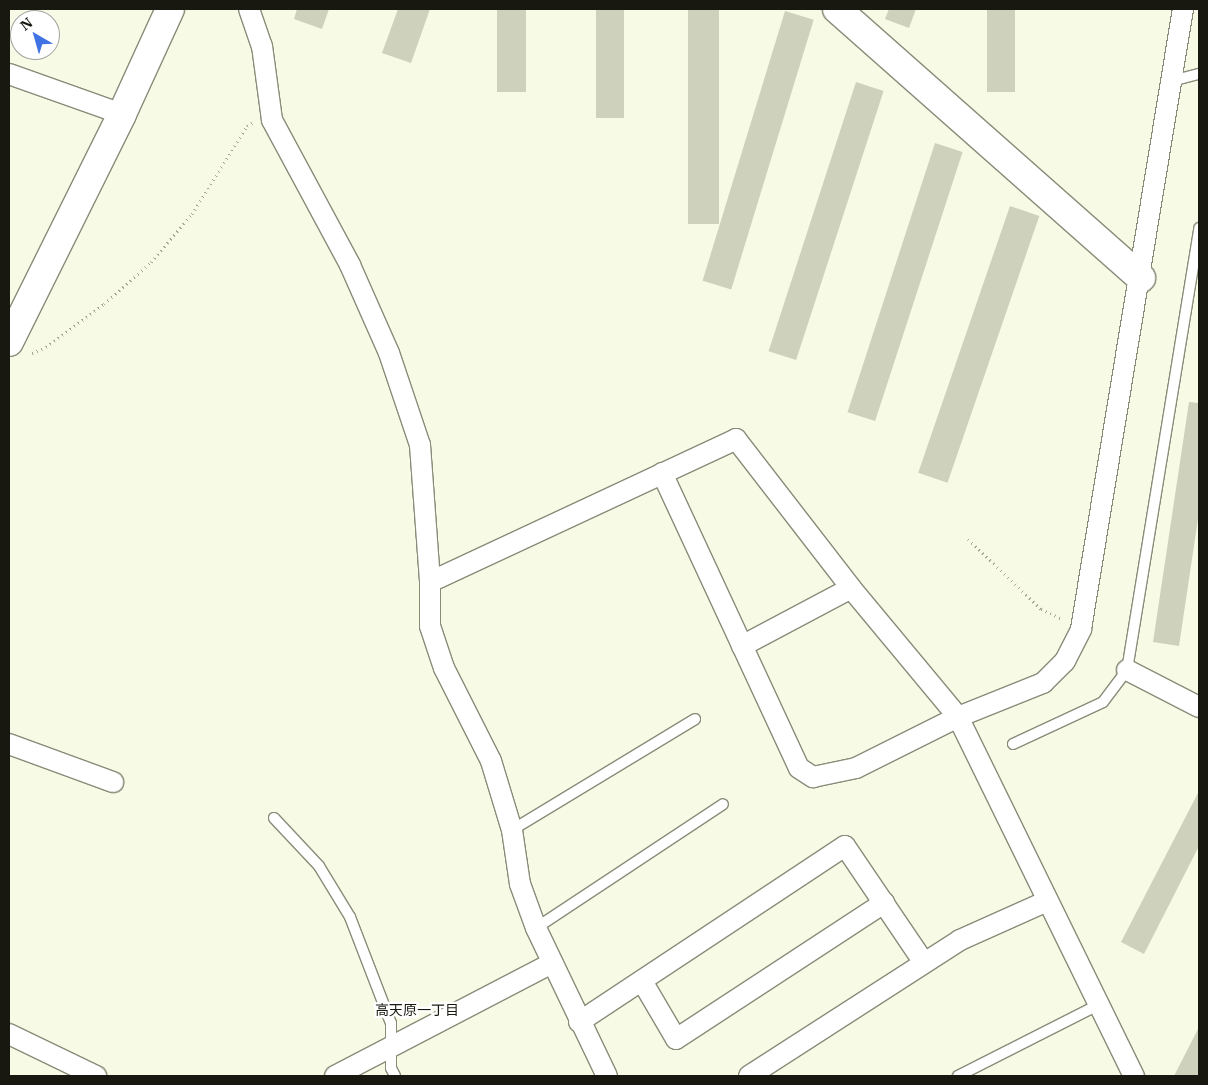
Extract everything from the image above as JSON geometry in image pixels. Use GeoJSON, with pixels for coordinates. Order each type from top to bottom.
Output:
{"type":"FeatureCollection","features":[{"type":"Feature","properties":{"kind":"street"},"geometry":{"type":"LineString","coordinates":[[19,348],[170,9]]}},
{"type":"Feature","properties":{"kind":"street"},"geometry":{"type":"LineString","coordinates":[[249,9],[262,46],[271,116],[350,265],[389,353],[420,445],[433,634],[444,668],[491,761],[512,830],[520,884],[536,928],[607,1076]]}},
{"type":"Feature","properties":{"kind":"street"},"geometry":{"type":"LineString","coordinates":[[837,9],[1141,278]]}},
{"type":"Feature","properties":{"kind":"street"},"geometry":{"type":"LineString","coordinates":[[662,473],[799,768],[813,777],[856,768],[958,717],[1043,683],[1065,661],[1081,629],[1141,278],[1183,9]]}},
{"type":"Feature","properties":{"kind":"street"},"geometry":{"type":"LineString","coordinates":[[9,74],[122,114]]}},
{"type":"Feature","properties":{"kind":"street"},"geometry":{"type":"LineString","coordinates":[[430,582],[736,439],[851,588],[958,717],[1133,1076]]}},
{"type":"Feature","properties":{"kind":"street"},"geometry":{"type":"LineString","coordinates":[[742,646],[851,588]]}},
{"type":"Feature","properties":{"kind":"street"},"geometry":{"type":"LineString","coordinates":[[1127,670],[1199,707]]}},
{"type":"Feature","properties":{"kind":"street"},"geometry":{"type":"LineString","coordinates":[[9,744],[113,782]]}},
{"type":"Feature","properties":{"kind":"street"},"geometry":{"type":"LineString","coordinates":[[580,1022],[846,846],[924,961]]}},
{"type":"Feature","properties":{"kind":"street"},"geometry":{"type":"LineString","coordinates":[[749,1076],[924,961],[960,940],[1047,901]]}},
{"type":"Feature","properties":{"kind":"street"},"geometry":{"type":"LineString","coordinates":[[642,982],[676,1038],[884,903]]}},
{"type":"Feature","properties":{"kind":"street"},"geometry":{"type":"LineString","coordinates":[[335,1076],[552,963]]}},
{"type":"Feature","properties":{"kind":"street"},"geometry":{"type":"LineString","coordinates":[[9,1034],[96,1076]]}},
{"type":"Feature","properties":{"kind":"lane"},"geometry":{"type":"LineString","coordinates":[[1172,81],[1199,74]]}},
{"type":"Feature","properties":{"kind":"lane"},"geometry":{"type":"LineString","coordinates":[[1013,744],[1103,702],[1127,670],[1199,228]]}},
{"type":"Feature","properties":{"kind":"lane"},"geometry":{"type":"LineString","coordinates":[[512,830],[695,719]]}},
{"type":"Feature","properties":{"kind":"lane"},"geometry":{"type":"LineString","coordinates":[[536,928],[723,804]]}},
{"type":"Feature","properties":{"kind":"lane"},"geometry":{"type":"LineString","coordinates":[[274,818],[319,866],[350,917],[391,1023],[391,1068],[394,1076]]}},
{"type":"Feature","properties":{"kind":"lane"},"geometry":{"type":"LineString","coordinates":[[958,1076],[1098,1005]]}},
{"type":"Feature","properties":{"kind":"path"},"geometry":{"type":"LineString","coordinates":[[19,348],[46,347],[104,304],[151,262],[192,214],[247,126],[271,116]]}},
{"type":"Feature","properties":{"kind":"path"},"geometry":{"type":"LineString","coordinates":[[968,539],[1041,609],[1081,629]]}},
{"type":"Feature","properties":{"kind":"building"},"geometry":{"type":"Polygon","coordinates":[[[297,9],[329,9],[322,29],[294,19],[297,9]]]}},
{"type":"Feature","properties":{"kind":"building"},"geometry":{"type":"Polygon","coordinates":[[[398,9],[430,9],[411,63],[382,53],[398,9]]]}},
{"type":"Feature","properties":{"kind":"building"},"geometry":{"type":"Polygon","coordinates":[[[497,9],[526,9],[526,92],[497,92],[497,9]]]}},
{"type":"Feature","properties":{"kind":"building"},"geometry":{"type":"Polygon","coordinates":[[[596,9],[624,9],[624,118],[596,118],[596,9]]]}},
{"type":"Feature","properties":{"kind":"building"},"geometry":{"type":"Polygon","coordinates":[[[688,9],[719,9],[719,224],[688,224],[688,9]]]}},
{"type":"Feature","properties":{"kind":"building"},"geometry":{"type":"Polygon","coordinates":[[[889,9],[916,9],[909,28],[885,19],[889,9]]]}},
{"type":"Feature","properties":{"kind":"building"},"geometry":{"type":"Polygon","coordinates":[[[987,9],[1015,9],[1015,92],[987,92],[987,9]]]}},
{"type":"Feature","properties":{"kind":"building"},"geometry":{"type":"Polygon","coordinates":[[[785,11],[814,20],[731,289],[703,281],[785,11]]]}},
{"type":"Feature","properties":{"kind":"building"},"geometry":{"type":"Polygon","coordinates":[[[856,82],[884,91],[796,360],[769,351],[856,82]]]}},
{"type":"Feature","properties":{"kind":"building"},"geometry":{"type":"Polygon","coordinates":[[[935,143],[963,152],[875,421],[848,412],[935,143]]]}},
{"type":"Feature","properties":{"kind":"building"},"geometry":{"type":"Polygon","coordinates":[[[1010,206],[1039,216],[948,483],[918,473],[1010,206]]]}},
{"type":"Feature","properties":{"kind":"building"},"geometry":{"type":"Polygon","coordinates":[[[1189,402],[1199,403],[1199,512],[1179,646],[1153,642],[1189,402]]]}},
{"type":"Feature","properties":{"kind":"building"},"geometry":{"type":"Polygon","coordinates":[[[1199,791],[1199,846],[1144,954],[1121,942],[1199,791]]]}},
{"type":"Feature","properties":{"kind":"building"},"geometry":{"type":"Polygon","coordinates":[[[1199,1027],[1199,1076],[1174,1076],[1199,1027]]]}},
{"type":"Feature","properties":{"kind":"district","name":"高天原一丁目"},"geometry":{"type":"Point","coordinates":[417,1010]}}]}
